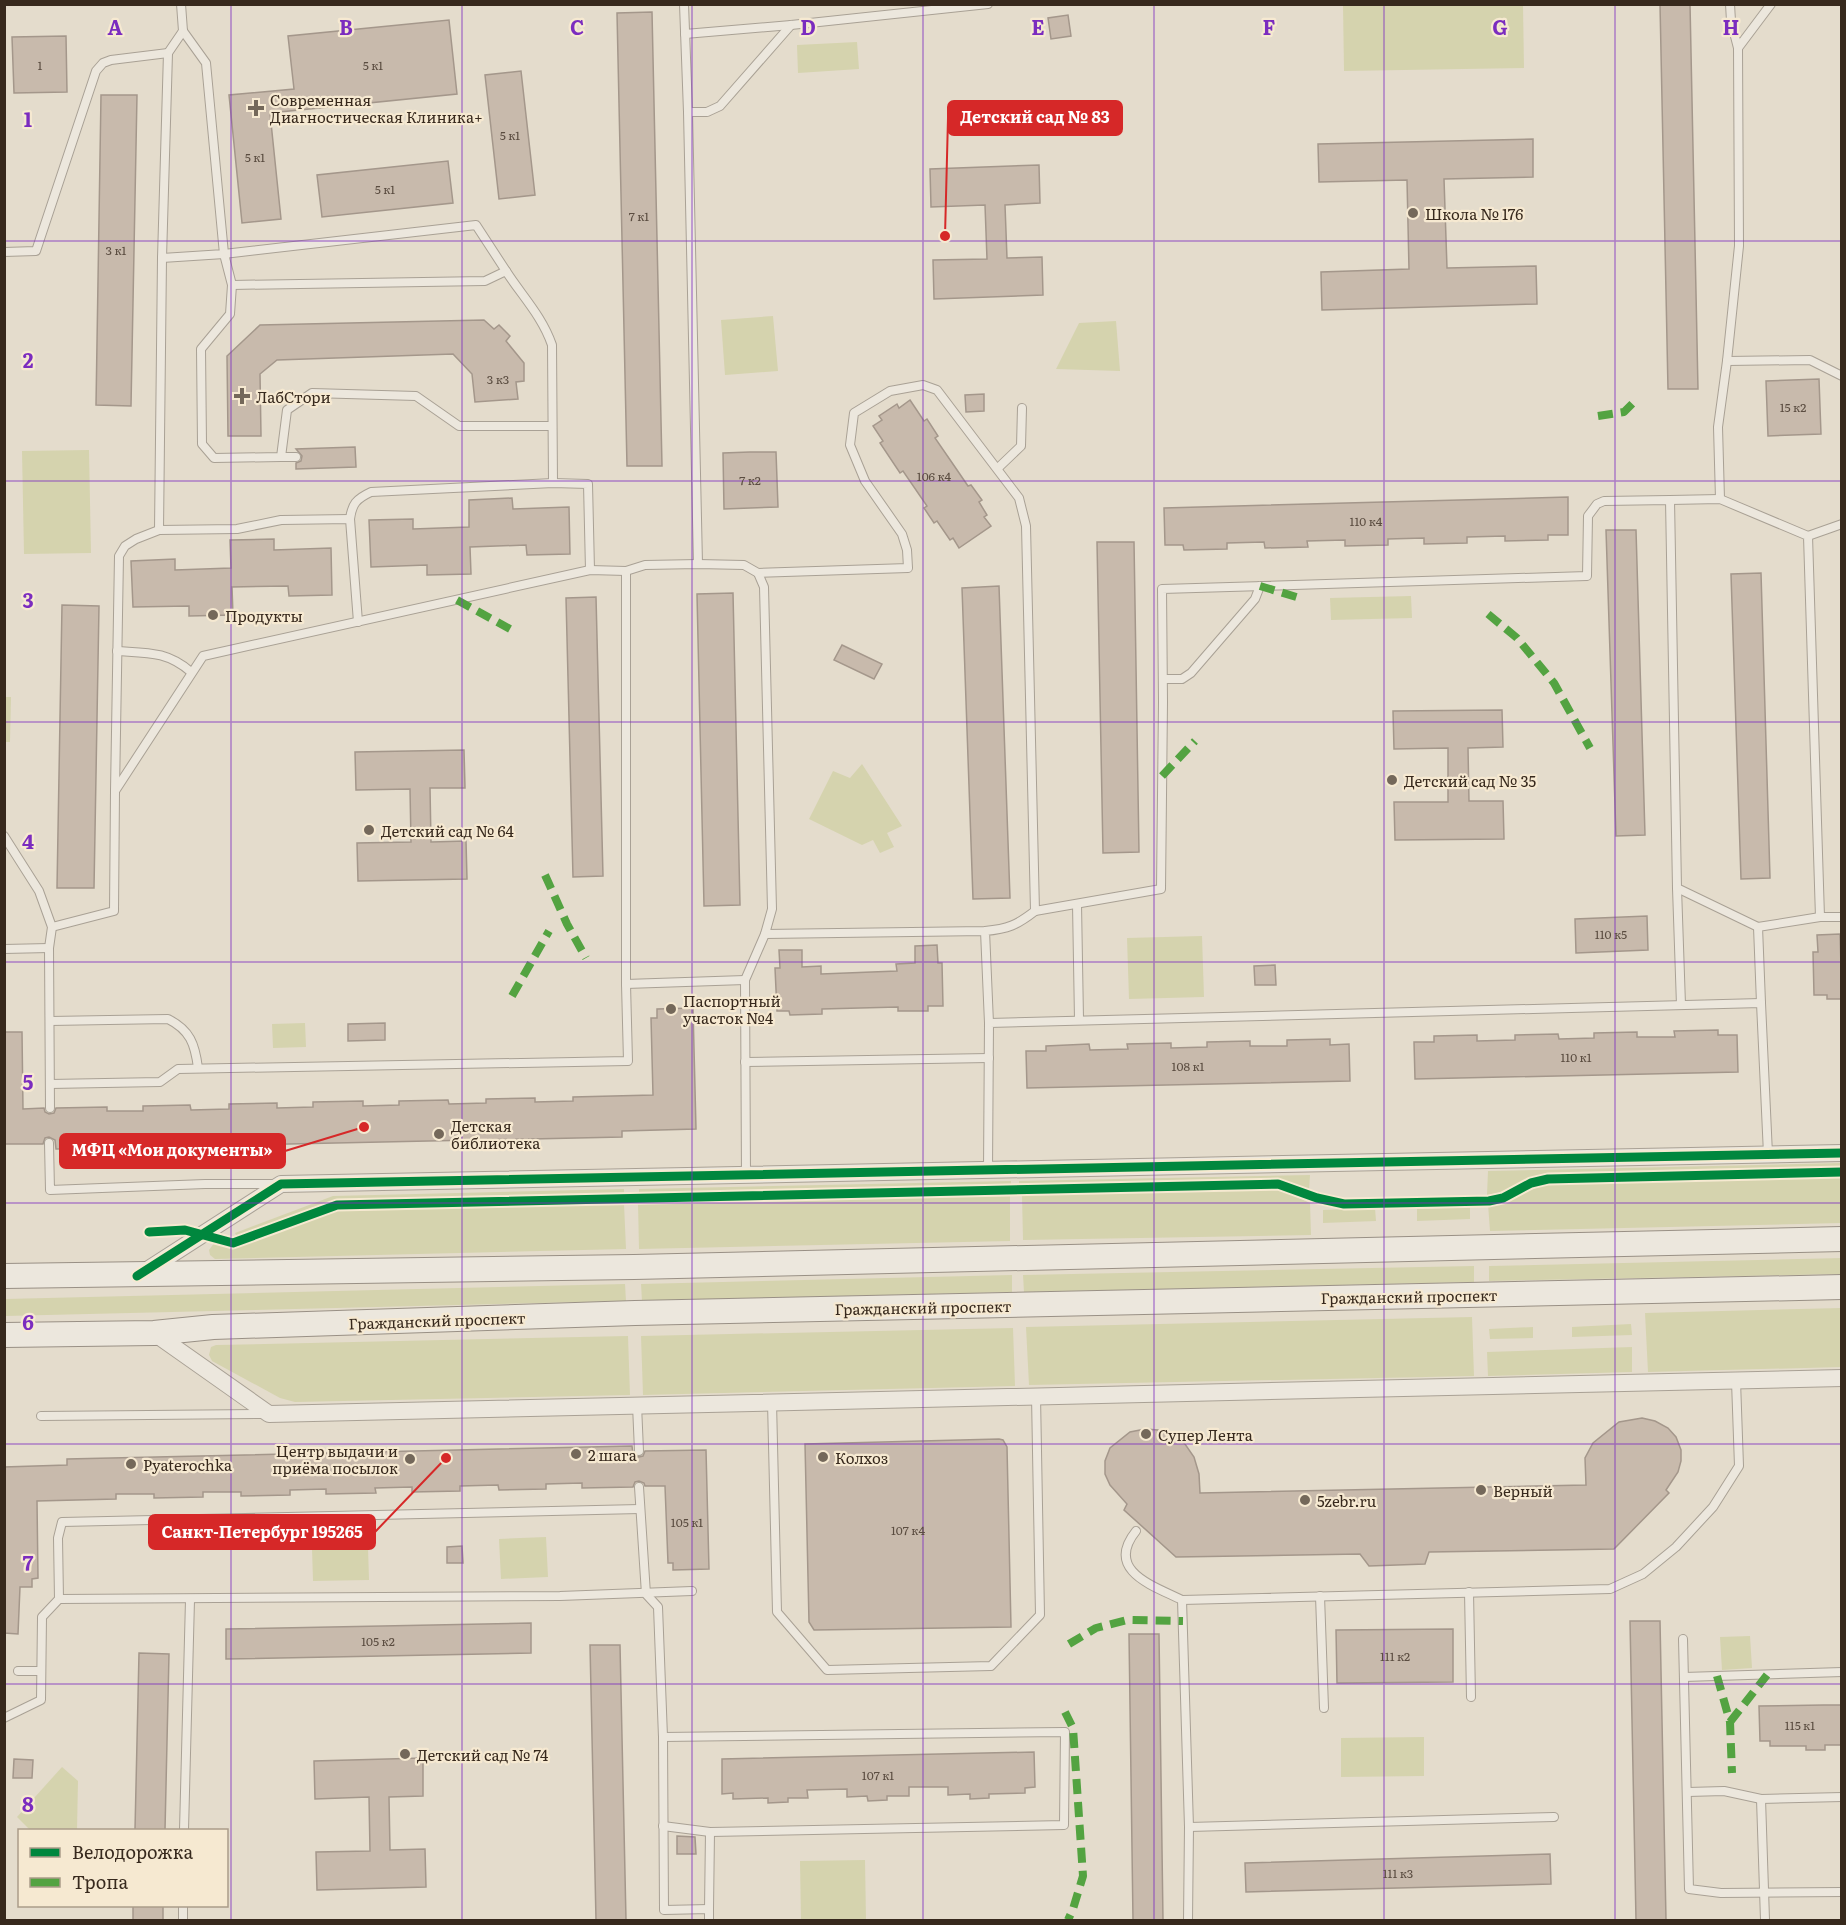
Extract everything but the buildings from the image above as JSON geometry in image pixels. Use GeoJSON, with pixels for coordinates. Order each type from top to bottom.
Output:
{"type":"FeatureCollection","features":[{"type":"Feature","properties":{"kind":"main road"},"geometry":{"type":"LineString","coordinates":[[4,1276],[137,1276],[646,1267],[1842,1239]]}},
{"type":"Feature","properties":{"kind":"main road","name":"Гражданский проспект"},"geometry":{"type":"LineString","coordinates":[[4,1335],[154,1333],[213,1327],[623,1314],[1842,1287]]}},
{"type":"Feature","properties":{"kind":"street"},"geometry":{"type":"LineString","coordinates":[[137,1276],[281,1184],[1842,1153]]}},
{"type":"Feature","properties":{"kind":"street"},"geometry":{"type":"LineString","coordinates":[[154,1333],[269,1414],[1842,1378]]}},
{"type":"Feature","properties":{"kind":"lane"},"geometry":{"type":"LineString","coordinates":[[181,4],[183,32],[206,63],[224,254],[232,285],[231,314],[201,349],[202,444],[214,458],[296,457]]}},
{"type":"Feature","properties":{"kind":"lane"},"geometry":{"type":"LineString","coordinates":[[684,4],[698,564]]}},
{"type":"Feature","properties":{"kind":"lane"},"geometry":{"type":"LineString","coordinates":[[685,34],[988,4]]}},
{"type":"Feature","properties":{"kind":"lane"},"geometry":{"type":"LineString","coordinates":[[1720,499],[1718,427],[1739,246],[1738,48],[1731,21],[1730,4]]}},
{"type":"Feature","properties":{"kind":"lane"},"geometry":{"type":"LineString","coordinates":[[1738,48],[1771,4]]}},
{"type":"Feature","properties":{"kind":"lane"},"geometry":{"type":"LineString","coordinates":[[688,112],[707,112],[720,106],[791,25]]}},
{"type":"Feature","properties":{"kind":"lane"},"geometry":{"type":"LineString","coordinates":[[159,530],[162,258],[168,53],[183,32]]}},
{"type":"Feature","properties":{"kind":"lane"},"geometry":{"type":"LineString","coordinates":[[4,252],[36,251],[96,71],[103,63],[111,60],[168,53]]}},
{"type":"Feature","properties":{"kind":"lane"},"geometry":{"type":"LineString","coordinates":[[162,258],[224,254],[476,225],[520,293],[538,313],[552,345],[553,483]]}},
{"type":"Feature","properties":{"kind":"lane"},"geometry":{"type":"LineString","coordinates":[[232,285],[485,281],[506,272]]}},
{"type":"Feature","properties":{"kind":"lane"},"geometry":{"type":"LineString","coordinates":[[1727,361],[1810,360],[1842,376]]}},
{"type":"Feature","properties":{"kind":"lane"},"geometry":{"type":"LineString","coordinates":[[115,791],[203,656],[590,570],[626,571],[645,565],[698,564],[744,565],[758,573],[908,568],[907,550],[902,534],[865,481],[850,446],[854,412],[890,391],[923,385],[937,390],[998,468],[1019,498],[1026,525],[1035,911]]}},
{"type":"Feature","properties":{"kind":"lane"},"geometry":{"type":"LineString","coordinates":[[281,457],[287,410],[312,393],[416,396],[459,426],[552,426]]}},
{"type":"Feature","properties":{"kind":"lane"},"geometry":{"type":"LineString","coordinates":[[998,468],[1021,446],[1022,408]]}},
{"type":"Feature","properties":{"kind":"lane"},"geometry":{"type":"LineString","coordinates":[[358,622],[350,519],[352,505],[360,497],[371,492],[553,483],[588,484],[590,570]]}},
{"type":"Feature","properties":{"kind":"lane"},"geometry":{"type":"LineString","coordinates":[[765,934],[985,932],[1007,929],[1022,922],[1035,911],[1161,889],[1162,589],[1587,576],[1588,516],[1597,504],[1604,501],[1720,499],[1808,536],[1842,524]]}},
{"type":"Feature","properties":{"kind":"lane"},"geometry":{"type":"LineString","coordinates":[[1670,501],[1681,1005]]}},
{"type":"Feature","properties":{"kind":"lane"},"geometry":{"type":"LineString","coordinates":[[52,927],[114,911],[119,556],[125,546],[159,530],[237,529],[281,520],[350,519]]}},
{"type":"Feature","properties":{"kind":"lane"},"geometry":{"type":"LineString","coordinates":[[1808,536],[1820,918]]}},
{"type":"Feature","properties":{"kind":"lane"},"geometry":{"type":"LineString","coordinates":[[50,1084],[160,1082],[178,1069],[198,1068],[628,1061],[626,571]]}},
{"type":"Feature","properties":{"kind":"lane"},"geometry":{"type":"LineString","coordinates":[[746,1174],[745,980],[765,934],[772,909],[764,587],[758,573]]}},
{"type":"Feature","properties":{"kind":"lane"},"geometry":{"type":"LineString","coordinates":[[1163,679],[1182,679],[1191,673],[1255,598],[1260,586]]}},
{"type":"Feature","properties":{"kind":"lane"},"geometry":{"type":"LineString","coordinates":[[117,651],[161,654],[178,661],[191,672]]}},
{"type":"Feature","properties":{"kind":"lane"},"geometry":{"type":"LineString","coordinates":[[4,836],[39,891],[52,927],[49,948],[50,1108]]}},
{"type":"Feature","properties":{"kind":"lane"},"geometry":{"type":"LineString","coordinates":[[1677,888],[1758,927],[1842,917]]}},
{"type":"Feature","properties":{"kind":"lane"},"geometry":{"type":"LineString","coordinates":[[1077,904],[1079,1019]]}},
{"type":"Feature","properties":{"kind":"lane"},"geometry":{"type":"LineString","coordinates":[[1758,927],[1768,1154]]}},
{"type":"Feature","properties":{"kind":"lane"},"geometry":{"type":"LineString","coordinates":[[985,932],[989,1023],[987,1170]]}},
{"type":"Feature","properties":{"kind":"lane"},"geometry":{"type":"LineString","coordinates":[[4,949],[49,948]]}},
{"type":"Feature","properties":{"kind":"lane"},"geometry":{"type":"LineString","coordinates":[[626,984],[745,980]]}},
{"type":"Feature","properties":{"kind":"lane"},"geometry":{"type":"LineString","coordinates":[[989,1023],[1761,1003]]}},
{"type":"Feature","properties":{"kind":"lane"},"geometry":{"type":"LineString","coordinates":[[50,1021],[168,1019],[180,1025],[190,1036],[196,1052],[198,1068]]}},
{"type":"Feature","properties":{"kind":"lane"},"geometry":{"type":"LineString","coordinates":[[745,1062],[989,1058]]}},
{"type":"Feature","properties":{"kind":"lane"},"geometry":{"type":"LineString","coordinates":[[49,1143],[50,1190],[205,1184],[281,1184]]}},
{"type":"Feature","properties":{"kind":"lane"},"geometry":{"type":"LineString","coordinates":[[1136,1531],[1128,1542],[1126,1554],[1128,1567],[1136,1577],[1182,1600],[1610,1588],[1643,1574],[1676,1547],[1713,1507],[1739,1466],[1736,1381]]}},
{"type":"Feature","properties":{"kind":"lane"},"geometry":{"type":"LineString","coordinates":[[772,1402],[777,1612],[827,1670],[956,1667],[991,1666],[1040,1615],[1036,1395]]}},
{"type":"Feature","properties":{"kind":"lane"},"geometry":{"type":"LineString","coordinates":[[637,1405],[639,1451]]}},
{"type":"Feature","properties":{"kind":"lane"},"geometry":{"type":"LineString","coordinates":[[41,1416],[269,1414]]}},
{"type":"Feature","properties":{"kind":"lane"},"geometry":{"type":"LineString","coordinates":[[639,1486],[646,1594],[658,1607],[663,1737],[664,1910],[709,1909]]}},
{"type":"Feature","properties":{"kind":"lane"},"geometry":{"type":"LineString","coordinates":[[4,1718],[41,1700],[42,1617],[59,1599],[58,1538],[62,1522],[640,1509]]}},
{"type":"Feature","properties":{"kind":"lane"},"geometry":{"type":"LineString","coordinates":[[59,1599],[190,1600],[646,1594],[692,1591]]}},
{"type":"Feature","properties":{"kind":"lane"},"geometry":{"type":"LineString","coordinates":[[1469,1592],[1471,1696]]}},
{"type":"Feature","properties":{"kind":"lane"},"geometry":{"type":"LineString","coordinates":[[1320,1596],[1324,1708]]}},
{"type":"Feature","properties":{"kind":"lane"},"geometry":{"type":"LineString","coordinates":[[184,1829],[190,1600]]}},
{"type":"Feature","properties":{"kind":"lane"},"geometry":{"type":"LineString","coordinates":[[1182,1600],[1189,1827],[1188,1920]]}},
{"type":"Feature","properties":{"kind":"lane"},"geometry":{"type":"LineString","coordinates":[[1683,1638],[1689,1889],[1721,1893],[1764,1894],[1842,1892]]}},
{"type":"Feature","properties":{"kind":"lane"},"geometry":{"type":"LineString","coordinates":[[18,1671],[41,1671]]}},
{"type":"Feature","properties":{"kind":"lane"},"geometry":{"type":"LineString","coordinates":[[1684,1677],[1842,1672]]}},
{"type":"Feature","properties":{"kind":"lane"},"geometry":{"type":"LineString","coordinates":[[663,1737],[1065,1732],[1064,1825],[710,1832],[663,1826]]}},
{"type":"Feature","properties":{"kind":"lane"},"geometry":{"type":"LineString","coordinates":[[1688,1792],[1724,1791],[1761,1799],[1842,1797]]}},
{"type":"Feature","properties":{"kind":"lane"},"geometry":{"type":"LineString","coordinates":[[1761,1799],[1764,1920]]}},
{"type":"Feature","properties":{"kind":"lane"},"geometry":{"type":"LineString","coordinates":[[1189,1827],[1554,1817]]}},
{"type":"Feature","properties":{"kind":"lane"},"geometry":{"type":"LineString","coordinates":[[709,1920],[710,1832]]}},
{"type":"Feature","properties":{"kind":"shaded area"},"geometry":{"type":"Polygon","coordinates":[[[1343,5],[1523,5],[1524,68],[1344,71],[1343,5]]]}},
{"type":"Feature","properties":{"kind":"shaded area"},"geometry":{"type":"Polygon","coordinates":[[[857,42],[859,69],[798,73],[797,45],[857,42]]]}},
{"type":"Feature","properties":{"kind":"shaded area"},"geometry":{"type":"Polygon","coordinates":[[[773,316],[778,371],[725,375],[721,320],[773,316]]]}},
{"type":"Feature","properties":{"kind":"shaded area"},"geometry":{"type":"Polygon","coordinates":[[[1116,321],[1120,371],[1056,369],[1079,323],[1116,321]]]}},
{"type":"Feature","properties":{"kind":"shaded area"},"geometry":{"type":"Polygon","coordinates":[[[89,450],[91,553],[24,554],[22,451],[89,450]]]}},
{"type":"Feature","properties":{"kind":"shaded area"},"geometry":{"type":"Polygon","coordinates":[[[1411,596],[1412,618],[1331,620],[1330,598],[1411,596]]]}},
{"type":"Feature","properties":{"kind":"shaded area"},"geometry":{"type":"Polygon","coordinates":[[[5,697],[11,697],[10,742],[5,742],[5,697]]]}},
{"type":"Feature","properties":{"kind":"shaded area"},"geometry":{"type":"Polygon","coordinates":[[[862,764],[902,826],[887,833],[894,847],[880,853],[873,840],[862,845],[809,819],[833,771],[850,778],[862,764]]]}},
{"type":"Feature","properties":{"kind":"shaded area"},"geometry":{"type":"Polygon","coordinates":[[[1202,936],[1204,997],[1129,999],[1127,938],[1202,936]]]}},
{"type":"Feature","properties":{"kind":"shaded area"},"geometry":{"type":"Polygon","coordinates":[[[305,1023],[306,1047],[273,1048],[272,1024],[305,1023]]]}},
{"type":"Feature","properties":{"kind":"shaded area"},"geometry":{"type":"Polygon","coordinates":[[[1841,1163],[1841,1168],[1547,1175],[1487,1195],[1488,1171],[1841,1163]]]}},
{"type":"Feature","properties":{"kind":"shaded area"},"geometry":{"type":"Polygon","coordinates":[[[1310,1175],[1309,1191],[1278,1181],[1019,1185],[1019,1181],[1310,1175]]]}},
{"type":"Feature","properties":{"kind":"shaded area"},"geometry":{"type":"Polygon","coordinates":[[[1841,1177],[1841,1223],[1490,1231],[1488,1204],[1549,1184],[1841,1177]]]}},
{"type":"Feature","properties":{"kind":"shaded area"},"geometry":{"type":"Polygon","coordinates":[[[1011,1181],[1011,1185],[639,1193],[639,1189],[1011,1181]]]}},
{"type":"Feature","properties":{"kind":"shaded area"},"geometry":{"type":"Polygon","coordinates":[[[624,1189],[624,1194],[335,1201],[237,1237],[235,1233],[333,1196],[624,1189]]]}},
{"type":"Feature","properties":{"kind":"shaded area"},"geometry":{"type":"Polygon","coordinates":[[[1278,1189],[1310,1203],[1311,1235],[1023,1240],[1022,1195],[1278,1189]]]}},
{"type":"Feature","properties":{"kind":"shaded area"},"geometry":{"type":"Polygon","coordinates":[[[1010,1195],[1010,1241],[639,1249],[638,1203],[1010,1195]]]}},
{"type":"Feature","properties":{"kind":"shaded area"},"geometry":{"type":"Polygon","coordinates":[[[624,1204],[626,1249],[215,1259],[210,1255],[209,1250],[215,1242],[233,1249],[336,1211],[624,1204]]]}},
{"type":"Feature","properties":{"kind":"shaded area"},"geometry":{"type":"Polygon","coordinates":[[[1470,1207],[1470,1219],[1417,1221],[1417,1209],[1470,1207]]]}},
{"type":"Feature","properties":{"kind":"shaded area"},"geometry":{"type":"Polygon","coordinates":[[[1375,1208],[1376,1221],[1323,1223],[1323,1210],[1375,1208]]]}},
{"type":"Feature","properties":{"kind":"shaded area"},"geometry":{"type":"Polygon","coordinates":[[[1842,1258],[1841,1274],[1489,1281],[1489,1266],[1842,1258]]]}},
{"type":"Feature","properties":{"kind":"shaded area"},"geometry":{"type":"Polygon","coordinates":[[[1474,1266],[1474,1282],[1024,1292],[1023,1275],[1474,1266]]]}},
{"type":"Feature","properties":{"kind":"shaded area"},"geometry":{"type":"Polygon","coordinates":[[[1012,1275],[1012,1292],[642,1301],[641,1284],[1012,1275]]]}},
{"type":"Feature","properties":{"kind":"shaded area"},"geometry":{"type":"Polygon","coordinates":[[[625,1284],[626,1301],[5,1316],[5,1299],[625,1284]]]}},
{"type":"Feature","properties":{"kind":"shaded area"},"geometry":{"type":"Polygon","coordinates":[[[1841,1308],[1841,1367],[1648,1372],[1645,1313],[1841,1308]]]}},
{"type":"Feature","properties":{"kind":"shaded area"},"geometry":{"type":"Polygon","coordinates":[[[1472,1317],[1474,1376],[1029,1385],[1026,1327],[1472,1317]]]}},
{"type":"Feature","properties":{"kind":"shaded area"},"geometry":{"type":"Polygon","coordinates":[[[1631,1324],[1632,1335],[1572,1337],[1572,1327],[1631,1324]]]}},
{"type":"Feature","properties":{"kind":"shaded area"},"geometry":{"type":"Polygon","coordinates":[[[1533,1327],[1533,1338],[1490,1339],[1489,1329],[1533,1327]]]}},
{"type":"Feature","properties":{"kind":"shaded area"},"geometry":{"type":"Polygon","coordinates":[[[1013,1328],[1015,1386],[643,1395],[641,1336],[1013,1328]]]}},
{"type":"Feature","properties":{"kind":"shaded area"},"geometry":{"type":"Polygon","coordinates":[[[628,1336],[630,1395],[295,1402],[280,1398],[212,1361],[209,1355],[211,1347],[216,1345],[628,1336]]]}},
{"type":"Feature","properties":{"kind":"shaded area"},"geometry":{"type":"Polygon","coordinates":[[[1632,1347],[1632,1372],[1488,1376],[1487,1352],[1632,1347]]]}},
{"type":"Feature","properties":{"kind":"shaded area"},"geometry":{"type":"Polygon","coordinates":[[[546,1537],[548,1577],[501,1579],[499,1539],[546,1537]]]}},
{"type":"Feature","properties":{"kind":"shaded area"},"geometry":{"type":"Polygon","coordinates":[[[368,1548],[369,1580],[313,1581],[312,1549],[368,1548]]]}},
{"type":"Feature","properties":{"kind":"shaded area"},"geometry":{"type":"Polygon","coordinates":[[[1750,1636],[1752,1668],[1722,1670],[1720,1637],[1750,1636]]]}},
{"type":"Feature","properties":{"kind":"shaded area"},"geometry":{"type":"Polygon","coordinates":[[[1424,1737],[1424,1776],[1341,1777],[1341,1738],[1424,1737]]]}},
{"type":"Feature","properties":{"kind":"shaded area"},"geometry":{"type":"Polygon","coordinates":[[[62,1767],[78,1781],[77,1829],[29,1829],[17,1817],[62,1767]]]}},
{"type":"Feature","properties":{"kind":"shaded area"},"geometry":{"type":"Polygon","coordinates":[[[865,1860],[866,1920],[801,1920],[800,1861],[865,1860]]]}},
{"type":"Feature","properties":{"kind":"marked path"},"geometry":{"type":"LineString","coordinates":[[1598,416],[1624,412],[1636,400]]}},
{"type":"Feature","properties":{"kind":"marked path"},"geometry":{"type":"LineString","coordinates":[[1260,586],[1303,599]]}},
{"type":"Feature","properties":{"kind":"marked path"},"geometry":{"type":"LineString","coordinates":[[457,600],[510,629]]}},
{"type":"Feature","properties":{"kind":"marked path"},"geometry":{"type":"LineString","coordinates":[[1488,614],[1517,638],[1554,683],[1590,748]]}},
{"type":"Feature","properties":{"kind":"marked path"},"geometry":{"type":"LineString","coordinates":[[1162,776],[1195,741]]}},
{"type":"Feature","properties":{"kind":"marked path"},"geometry":{"type":"LineString","coordinates":[[545,875],[567,924],[586,958]]}},
{"type":"Feature","properties":{"kind":"marked path"},"geometry":{"type":"LineString","coordinates":[[512,996],[549,931]]}},
{"type":"Feature","properties":{"kind":"marked path"},"geometry":{"type":"LineString","coordinates":[[1069,1644],[1096,1628],[1127,1620],[1183,1621]]}},
{"type":"Feature","properties":{"kind":"marked path"},"geometry":{"type":"LineString","coordinates":[[1730,1722],[1767,1675]]}},
{"type":"Feature","properties":{"kind":"marked path"},"geometry":{"type":"LineString","coordinates":[[1717,1676],[1730,1722],[1732,1773]]}},
{"type":"Feature","properties":{"kind":"marked path"},"geometry":{"type":"LineString","coordinates":[[1065,1712],[1073,1728],[1083,1876],[1068,1920]]}},
{"type":"Feature","properties":{"kind":"cycle path"},"geometry":{"type":"LineString","coordinates":[[137,1276],[281,1184],[1842,1153]]}},
{"type":"Feature","properties":{"kind":"cycle path"},"geometry":{"type":"LineString","coordinates":[[149,1232],[185,1230],[233,1243],[337,1205],[1278,1184],[1317,1198],[1344,1204],[1489,1201],[1503,1198],[1531,1183],[1548,1179],[1842,1172]]}},
{"type":"Feature","properties":{"kind":"place","name":"Современная Диагностическая Клиника+"},"geometry":{"type":"Point","coordinates":[256,108]}},
{"type":"Feature","properties":{"kind":"place","name":"Школа № 176"},"geometry":{"type":"Point","coordinates":[1413,213]}},
{"type":"Feature","properties":{"kind":"place","name":"Детский сад № 83"},"geometry":{"type":"Point","coordinates":[945,236]}},
{"type":"Feature","properties":{"kind":"place","name":"ЛабСтори"},"geometry":{"type":"Point","coordinates":[242,396]}},
{"type":"Feature","properties":{"kind":"place","name":"Продукты"},"geometry":{"type":"Point","coordinates":[213,615]}},
{"type":"Feature","properties":{"kind":"place","name":"Детский сад № 35"},"geometry":{"type":"Point","coordinates":[1392,780]}},
{"type":"Feature","properties":{"kind":"place","name":"Детский сад № 64"},"geometry":{"type":"Point","coordinates":[369,830]}},
{"type":"Feature","properties":{"kind":"place","name":"Паспортный участок №4"},"geometry":{"type":"Point","coordinates":[671,1009]}},
{"type":"Feature","properties":{"kind":"place","name":"МФЦ «Мои документы»"},"geometry":{"type":"Point","coordinates":[364,1127]}},
{"type":"Feature","properties":{"kind":"place","name":"Детская библиотека"},"geometry":{"type":"Point","coordinates":[439,1134]}},
{"type":"Feature","properties":{"kind":"place","name":"Супер Лента"},"geometry":{"type":"Point","coordinates":[1146,1434]}},
{"type":"Feature","properties":{"kind":"place","name":"2 шага"},"geometry":{"type":"Point","coordinates":[576,1454]}},
{"type":"Feature","properties":{"kind":"place","name":"Колхоз"},"geometry":{"type":"Point","coordinates":[823,1457]}},
{"type":"Feature","properties":{"kind":"place","name":"Санкт-Петербург 195265"},"geometry":{"type":"Point","coordinates":[446,1458]}},
{"type":"Feature","properties":{"kind":"place","name":"Центр выдачи и приёма посылок"},"geometry":{"type":"Point","coordinates":[410,1459]}},
{"type":"Feature","properties":{"kind":"place","name":"Pyaterochka"},"geometry":{"type":"Point","coordinates":[131,1464]}},
{"type":"Feature","properties":{"kind":"place","name":"Верный"},"geometry":{"type":"Point","coordinates":[1481,1490]}},
{"type":"Feature","properties":{"kind":"place","name":"5zebr.ru"},"geometry":{"type":"Point","coordinates":[1305,1500]}},
{"type":"Feature","properties":{"kind":"place","name":"Детский сад № 74"},"geometry":{"type":"Point","coordinates":[405,1754]}}]}
